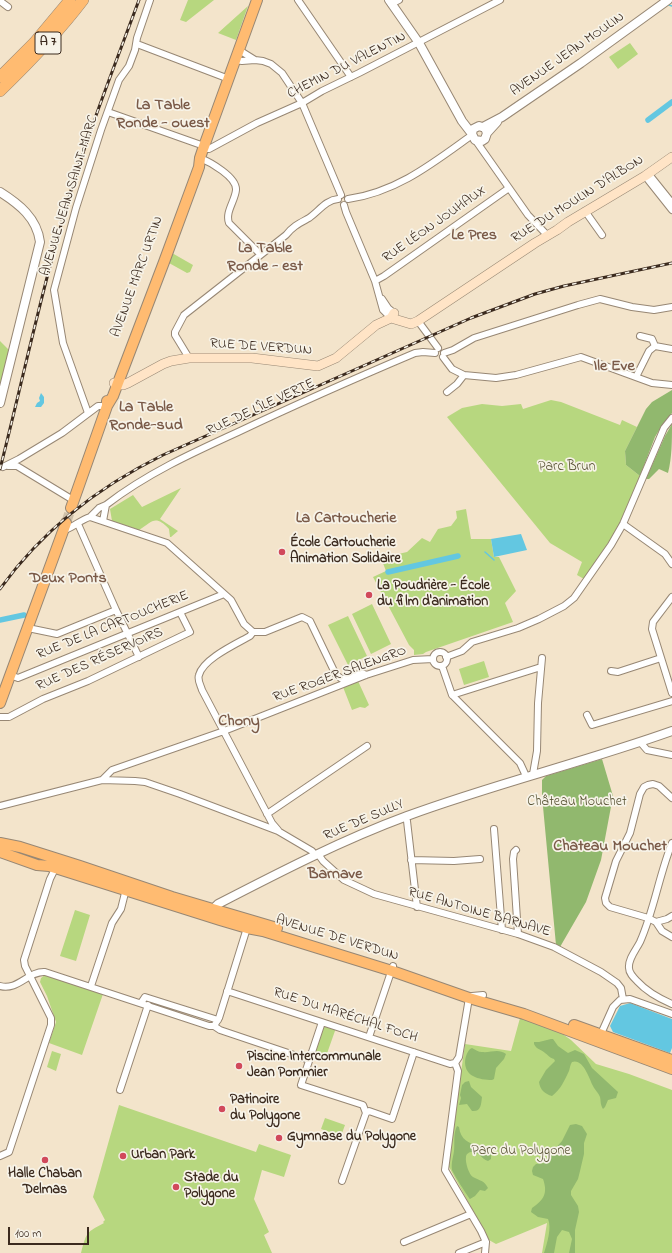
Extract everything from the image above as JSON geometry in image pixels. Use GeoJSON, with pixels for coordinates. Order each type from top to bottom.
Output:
{"type":"FeatureCollection","features":[{"type":"Feature","properties":{"kind":"highway","name":"A 7"},"geometry":{"type":"LineString","coordinates":[[0,77],[34,43],[70,0]]}},
{"type":"Feature","properties":{"kind":"highway","name":"A 7"},"geometry":{"type":"LineString","coordinates":[[0,91],[43,49],[83,0]]}},
{"type":"Feature","properties":{"kind":"main road","name":"AVENUE MARC URTIN"},"geometry":{"type":"LineString","coordinates":[[72,504],[107,406],[107,401],[116,383],[193,169],[202,151],[257,0]]}},
{"type":"Feature","properties":{"kind":"main road","name":"RUE DU MOULIN D'ALBON"},"geometry":{"type":"LineString","coordinates":[[420,322],[547,235],[647,174],[672,156]]}},
{"type":"Feature","properties":{"kind":"main road","name":"RUE DE VERDUN"},"geometry":{"type":"LineString","coordinates":[[116,383],[128,383],[167,362],[190,358],[252,358],[318,366],[336,358],[376,325],[392,315]]}},
{"type":"Feature","properties":{"kind":"main road"},"geometry":{"type":"LineString","coordinates":[[392,315],[420,322]]}},
{"type":"Feature","properties":{"kind":"main road"},"geometry":{"type":"LineString","coordinates":[[0,703],[28,628],[70,526]]}},
{"type":"Feature","properties":{"kind":"main road","name":"AVENUE DE VERDUN"},"geometry":{"type":"LineString","coordinates":[[0,843],[20,847],[213,910],[265,924],[392,968],[469,998],[521,1010]]}},
{"type":"Feature","properties":{"kind":"main road","name":"AVENUE DE VERDUN"},"geometry":{"type":"LineString","coordinates":[[0,852],[38,865],[55,868],[247,928],[263,931],[483,995],[521,1010]]}},
{"type":"Feature","properties":{"kind":"main road"},"geometry":{"type":"LineString","coordinates":[[521,1010],[672,1069]]}},
{"type":"Feature","properties":{"kind":"main road"},"geometry":{"type":"LineString","coordinates":[[521,1010],[601,1035],[672,1060]]}},
{"type":"Feature","properties":{"kind":"street","name":"AVENUE JEAN SAINT-MARC"},"geometry":{"type":"LineString","coordinates":[[88,413],[62,343],[54,286],[77,205],[108,112],[119,80],[129,66],[150,0]]}},
{"type":"Feature","properties":{"kind":"street"},"geometry":{"type":"LineString","coordinates":[[298,0],[351,77]]}},
{"type":"Feature","properties":{"kind":"street","name":"CHEMIN DU VALENTIN"},"geometry":{"type":"LineString","coordinates":[[202,151],[210,149],[257,124],[302,103],[322,91],[419,43],[500,0]]}},
{"type":"Feature","properties":{"kind":"street","name":"AVENUE JEAN MOULIN"},"geometry":{"type":"LineString","coordinates":[[478,134],[581,63],[668,0]]}},
{"type":"Feature","properties":{"kind":"street"},"geometry":{"type":"LineString","coordinates":[[0,1],[8,7]]}},
{"type":"Feature","properties":{"kind":"street"},"geometry":{"type":"LineString","coordinates":[[393,1],[419,43],[462,121],[478,134],[483,149],[509,188],[528,214],[547,235]]}},
{"type":"Feature","properties":{"kind":"street"},"geometry":{"type":"LineString","coordinates":[[136,44],[228,79]]}},
{"type":"Feature","properties":{"kind":"street"},"geometry":{"type":"LineString","coordinates":[[236,59],[242,61],[255,60]]}},
{"type":"Feature","properties":{"kind":"street"},"geometry":{"type":"LineString","coordinates":[[236,59],[263,61],[282,73],[302,103],[339,197],[340,204],[392,187],[478,134]]}},
{"type":"Feature","properties":{"kind":"street"},"geometry":{"type":"LineString","coordinates":[[108,112],[202,151],[234,183],[236,190],[228,215],[229,223],[260,254]]}},
{"type":"Feature","properties":{"kind":"street"},"geometry":{"type":"LineString","coordinates":[[647,174],[672,203]]}},
{"type":"Feature","properties":{"kind":"street"},"geometry":{"type":"LineString","coordinates":[[647,174],[672,210]]}},
{"type":"Feature","properties":{"kind":"street","name":"RUE LÉON JOUHAUX"},"geometry":{"type":"LineString","coordinates":[[375,281],[509,188]]}},
{"type":"Feature","properties":{"kind":"street"},"geometry":{"type":"LineString","coordinates":[[0,190],[27,213],[37,229],[40,242],[0,403]]}},
{"type":"Feature","properties":{"kind":"street"},"geometry":{"type":"LineString","coordinates":[[190,358],[175,335],[181,318],[260,254],[286,235],[291,229],[310,217],[328,202],[339,197]]}},
{"type":"Feature","properties":{"kind":"street"},"geometry":{"type":"LineString","coordinates":[[346,202],[346,212],[375,281],[383,310],[392,315]]}},
{"type":"Feature","properties":{"kind":"street"},"geometry":{"type":"LineString","coordinates":[[586,211],[602,235]]}},
{"type":"Feature","properties":{"kind":"street"},"geometry":{"type":"LineString","coordinates":[[443,355],[474,338],[578,304],[600,299],[632,307],[654,310],[672,307]]}},
{"type":"Feature","properties":{"kind":"street"},"geometry":{"type":"LineString","coordinates":[[420,322],[436,351],[441,349],[452,369],[464,375],[496,378],[516,376],[581,357],[652,383],[672,385]]}},
{"type":"Feature","properties":{"kind":"street"},"geometry":{"type":"LineString","coordinates":[[640,336],[652,339],[655,346]]}},
{"type":"Feature","properties":{"kind":"street"},"geometry":{"type":"LineString","coordinates":[[636,377],[649,351],[655,346],[672,349]]}},
{"type":"Feature","properties":{"kind":"street","name":"RUE DE L'ÎLE VERTE"},"geometry":{"type":"LineString","coordinates":[[70,526],[90,517],[99,508],[106,505],[144,478],[187,456],[296,404],[415,353],[436,351]]}},
{"type":"Feature","properties":{"kind":"street"},"geometry":{"type":"LineString","coordinates":[[447,392],[457,384],[464,375]]}},
{"type":"Feature","properties":{"kind":"street"},"geometry":{"type":"LineString","coordinates":[[72,504],[17,466],[5,466],[62,433],[98,406],[107,406]]}},
{"type":"Feature","properties":{"kind":"street"},"geometry":{"type":"LineString","coordinates":[[446,657],[462,650],[472,642],[518,628],[564,606],[577,594],[611,545],[623,524],[664,428],[672,418]]}},
{"type":"Feature","properties":{"kind":"street"},"geometry":{"type":"LineString","coordinates":[[17,466],[19,459]]}},
{"type":"Feature","properties":{"kind":"street"},"geometry":{"type":"LineString","coordinates":[[103,521],[106,505]]}},
{"type":"Feature","properties":{"kind":"street"},"geometry":{"type":"LineString","coordinates":[[90,517],[139,535],[167,543],[231,600],[244,624],[253,632],[265,632],[302,617],[310,621],[336,675],[342,679],[362,673],[366,675]]}},
{"type":"Feature","properties":{"kind":"street"},"geometry":{"type":"LineString","coordinates":[[623,524],[665,554],[672,564]]}},
{"type":"Feature","properties":{"kind":"street"},"geometry":{"type":"LineString","coordinates":[[70,526],[116,610],[139,657]]}},
{"type":"Feature","properties":{"kind":"street","name":"RUE DE LA CARTOUCHERIE"},"geometry":{"type":"LineString","coordinates":[[10,675],[18,678],[224,594]]}},
{"type":"Feature","properties":{"kind":"street"},"geometry":{"type":"LineString","coordinates":[[672,597],[653,622],[652,629],[672,693]]}},
{"type":"Feature","properties":{"kind":"street"},"geometry":{"type":"LineString","coordinates":[[28,628],[57,634],[116,610]]}},
{"type":"Feature","properties":{"kind":"street","name":"RUE DES RÉSERVOIRS"},"geometry":{"type":"LineString","coordinates":[[0,717],[9,717],[42,699],[88,681],[190,632],[180,612]]}},
{"type":"Feature","properties":{"kind":"street"},"geometry":{"type":"LineString","coordinates":[[253,632],[250,636],[214,656],[199,674],[198,678],[202,690],[232,749],[267,814],[278,831]]}},
{"type":"Feature","properties":{"kind":"street"},"geometry":{"type":"LineString","coordinates":[[442,666],[436,665],[433,659],[434,655],[438,652],[443,653],[446,657]]}},
{"type":"Feature","properties":{"kind":"street"},"geometry":{"type":"LineString","coordinates":[[442,666],[446,661],[446,657]]}},
{"type":"Feature","properties":{"kind":"street"},"geometry":{"type":"LineString","coordinates":[[529,775],[537,751],[538,704],[542,658]]}},
{"type":"Feature","properties":{"kind":"street"},"geometry":{"type":"LineString","coordinates":[[611,671],[618,672],[661,658]]}},
{"type":"Feature","properties":{"kind":"street","name":"RUE ROGER SALENGRO"},"geometry":{"type":"LineString","coordinates":[[102,780],[112,770],[224,732],[366,675],[413,660],[433,659]]}},
{"type":"Feature","properties":{"kind":"street"},"geometry":{"type":"LineString","coordinates":[[442,666],[452,695],[520,763],[529,775]]}},
{"type":"Feature","properties":{"kind":"street"},"geometry":{"type":"LineString","coordinates":[[452,695],[541,667]]}},
{"type":"Feature","properties":{"kind":"street"},"geometry":{"type":"LineString","coordinates":[[587,715],[592,725],[672,701]]}},
{"type":"Feature","properties":{"kind":"street","name":"RUE DE SULLY"},"geometry":{"type":"LineString","coordinates":[[213,910],[218,904],[316,855],[406,817],[529,775],[641,743],[672,731]]}},
{"type":"Feature","properties":{"kind":"street"},"geometry":{"type":"LineString","coordinates":[[641,743],[646,750],[672,755]]}},
{"type":"Feature","properties":{"kind":"street"},"geometry":{"type":"LineString","coordinates":[[267,814],[367,746]]}},
{"type":"Feature","properties":{"kind":"street","name":"RUE ANTOINE BARNAVE"},"geometry":{"type":"LineString","coordinates":[[0,806],[102,780],[145,782],[278,831],[312,851],[351,884],[374,894],[518,934],[554,947],[601,972],[617,983],[621,988],[623,999]]}},
{"type":"Feature","properties":{"kind":"street"},"geometry":{"type":"LineString","coordinates":[[672,798],[659,786],[648,784],[644,788],[640,794],[630,833],[616,861],[605,898],[606,903],[610,907],[648,918],[656,922],[662,931],[672,938]]}},
{"type":"Feature","properties":{"kind":"street"},"geometry":{"type":"LineString","coordinates":[[406,817],[417,906]]}},
{"type":"Feature","properties":{"kind":"street"},"geometry":{"type":"LineString","coordinates":[[494,829],[502,930]]}},
{"type":"Feature","properties":{"kind":"street"},"geometry":{"type":"LineString","coordinates":[[672,843],[665,859],[639,944],[629,963],[631,974],[644,989],[653,996],[672,1004]]}},
{"type":"Feature","properties":{"kind":"street"},"geometry":{"type":"LineString","coordinates":[[516,850],[514,852],[513,859],[518,934]]}},
{"type":"Feature","properties":{"kind":"street"},"geometry":{"type":"LineString","coordinates":[[412,860],[454,861],[480,859]]}},
{"type":"Feature","properties":{"kind":"street"},"geometry":{"type":"LineString","coordinates":[[0,1156],[9,1152],[51,1025],[51,1018],[30,976],[24,960],[50,879],[55,868],[62,863],[76,867],[80,866]]}},
{"type":"Feature","properties":{"kind":"street"},"geometry":{"type":"LineString","coordinates":[[38,865],[44,869],[50,879]]}},
{"type":"Feature","properties":{"kind":"street"},"geometry":{"type":"LineString","coordinates":[[91,986],[112,923],[120,913],[126,890],[123,880]]}},
{"type":"Feature","properties":{"kind":"street","name":"AVENUE DE VERDUN"},"geometry":{"type":"LineString","coordinates":[[195,912],[210,912],[213,910]]}},
{"type":"Feature","properties":{"kind":"street"},"geometry":{"type":"LineString","coordinates":[[656,922],[667,920],[672,916]]}},
{"type":"Feature","properties":{"kind":"street"},"geometry":{"type":"LineString","coordinates":[[0,986],[5,988],[13,987],[35,973],[45,972],[209,1026],[216,1023],[247,928],[245,922],[240,918]]}},
{"type":"Feature","properties":{"kind":"street"},"geometry":{"type":"LineString","coordinates":[[370,1037],[392,968]]}},
{"type":"Feature","properties":{"kind":"street","name":"RUE DU MARÉCHAL FOCH"},"geometry":{"type":"LineString","coordinates":[[227,991],[450,1064],[455,1063]]}},
{"type":"Feature","properties":{"kind":"street"},"geometry":{"type":"LineString","coordinates":[[483,995],[472,996],[469,998],[459,1057],[455,1063],[458,1071],[445,1170],[486,1242],[485,1253]]}},
{"type":"Feature","properties":{"kind":"street"},"geometry":{"type":"LineString","coordinates":[[141,1003],[145,997],[216,1023],[220,1030],[309,1060]]}},
{"type":"Feature","properties":{"kind":"street"},"geometry":{"type":"LineString","coordinates":[[576,1032],[599,1039],[613,1007],[623,999],[630,999],[672,1014]]}},
{"type":"Feature","properties":{"kind":"street"},"geometry":{"type":"LineString","coordinates":[[120,1090],[148,1005]]}},
{"type":"Feature","properties":{"kind":"street"},"geometry":{"type":"LineString","coordinates":[[322,1022],[301,1085],[363,1105],[366,1113],[342,1181]]}},
{"type":"Feature","properties":{"kind":"street"},"geometry":{"type":"LineString","coordinates":[[366,1113],[370,1111],[392,1119],[414,1052]]}},
{"type":"Feature","properties":{"kind":"street"},"geometry":{"type":"LineString","coordinates":[[404,1242],[471,1214]]}},
{"type":"Feature","properties":{"kind":"street"},"geometry":{"type":"LineString","coordinates":[[459,1253],[486,1242]]}},
{"type":"Feature","properties":{"kind":"green space"},"geometry":{"type":"Polygon","coordinates":[[[188,0],[214,0],[186,22],[180,20],[188,0]]]}},
{"type":"Feature","properties":{"kind":"green space"},"geometry":{"type":"Polygon","coordinates":[[[248,6],[236,40],[218,33],[248,6]]]}},
{"type":"Feature","properties":{"kind":"green space"},"geometry":{"type":"Polygon","coordinates":[[[630,43],[638,54],[618,69],[609,57],[630,43]]]}},
{"type":"Feature","properties":{"kind":"green space"},"geometry":{"type":"Polygon","coordinates":[[[172,253],[193,265],[190,272],[187,273],[169,263],[172,253]]]}},
{"type":"Feature","properties":{"kind":"green space"},"geometry":{"type":"Polygon","coordinates":[[[0,341],[10,351],[0,388],[0,341]]]}},
{"type":"Feature","properties":{"kind":"green space"},"geometry":{"type":"Polygon","coordinates":[[[672,390],[672,413],[655,437],[640,476],[626,465],[625,451],[646,409],[652,402],[672,390]]]}},
{"type":"Feature","properties":{"kind":"green space","name":"Parc Brun"},"geometry":{"type":"Polygon","coordinates":[[[551,400],[561,402],[620,425],[622,420],[637,427],[625,451],[626,465],[640,476],[624,518],[614,536],[584,579],[577,575],[582,562],[550,543],[447,417],[462,408],[482,404],[502,406],[521,404],[523,409],[551,400]]]}},
{"type":"Feature","properties":{"kind":"green space"},"geometry":{"type":"Polygon","coordinates":[[[672,424],[672,443],[668,473],[659,469],[649,479],[646,479],[665,436],[672,424]]]}},
{"type":"Feature","properties":{"kind":"green space"},"geometry":{"type":"Polygon","coordinates":[[[181,488],[160,519],[178,531],[171,537],[169,529],[164,524],[157,521],[151,522],[139,530],[112,521],[110,509],[133,495],[142,507],[181,488]]]}},
{"type":"Feature","properties":{"kind":"green space"},"geometry":{"type":"Polygon","coordinates":[[[466,509],[471,539],[491,539],[494,557],[499,557],[516,591],[505,603],[513,622],[423,654],[414,655],[414,650],[409,645],[373,577],[386,571],[381,558],[407,552],[422,538],[430,542],[438,529],[451,526],[457,518],[456,511],[466,509]]]}},
{"type":"Feature","properties":{"kind":"green space"},"geometry":{"type":"Polygon","coordinates":[[[372,604],[391,644],[371,654],[352,614],[372,604]]]}},
{"type":"Feature","properties":{"kind":"green space"},"geometry":{"type":"Polygon","coordinates":[[[348,616],[367,656],[348,665],[328,625],[348,616]]]}},
{"type":"Feature","properties":{"kind":"green space"},"geometry":{"type":"Polygon","coordinates":[[[484,661],[489,677],[464,685],[459,669],[484,661]]]}},
{"type":"Feature","properties":{"kind":"green space"},"geometry":{"type":"Polygon","coordinates":[[[358,681],[369,705],[365,708],[360,707],[352,710],[343,687],[358,681]]]}},
{"type":"Feature","properties":{"kind":"green space","name":"Château Mouchet"},"geometry":{"type":"Polygon","coordinates":[[[602,759],[613,796],[601,860],[586,902],[560,947],[556,945],[542,796],[542,780],[546,776],[602,759]]]}},
{"type":"Feature","properties":{"kind":"green space"},"geometry":{"type":"Polygon","coordinates":[[[75,910],[90,915],[76,961],[60,956],[75,910]]]}},
{"type":"Feature","properties":{"kind":"green space"},"geometry":{"type":"Polygon","coordinates":[[[45,975],[103,994],[82,1055],[49,1043],[56,1022],[47,996],[40,982],[41,978],[45,975]]]}},
{"type":"Feature","properties":{"kind":"green space","name":"Parc du Polygone"},"geometry":{"type":"Polygon","coordinates":[[[520,1018],[557,1030],[571,1040],[596,1064],[629,1074],[672,1090],[672,1253],[542,1253],[547,1223],[496,1244],[489,1240],[448,1165],[465,1044],[511,1051],[520,1018]]]}},
{"type":"Feature","properties":{"kind":"green space"},"geometry":{"type":"Polygon","coordinates":[[[323,1024],[336,1028],[324,1062],[311,1058],[323,1024]]]}},
{"type":"Feature","properties":{"kind":"green space"},"geometry":{"type":"Polygon","coordinates":[[[553,1039],[558,1046],[568,1053],[575,1050],[584,1054],[592,1068],[618,1092],[616,1098],[608,1100],[603,1109],[600,1097],[585,1070],[579,1063],[576,1062],[572,1062],[560,1088],[552,1096],[543,1091],[539,1082],[546,1070],[555,1061],[536,1047],[534,1042],[553,1039]]]}},
{"type":"Feature","properties":{"kind":"green space"},"geometry":{"type":"Polygon","coordinates":[[[472,1048],[481,1052],[500,1051],[506,1054],[504,1059],[496,1068],[494,1079],[487,1080],[477,1078],[467,1071],[465,1060],[468,1052],[472,1048]]]}},
{"type":"Feature","properties":{"kind":"green space"},"geometry":{"type":"Polygon","coordinates":[[[52,1051],[61,1054],[56,1071],[47,1067],[52,1051]]]}},
{"type":"Feature","properties":{"kind":"green space"},"geometry":{"type":"Polygon","coordinates":[[[469,1081],[471,1087],[482,1097],[479,1109],[475,1111],[472,1111],[467,1104],[459,1105],[462,1085],[469,1081]]]}},
{"type":"Feature","properties":{"kind":"green space","name":"Stade du Polygone"},"geometry":{"type":"Polygon","coordinates":[[[119,1105],[256,1152],[259,1144],[291,1155],[284,1177],[262,1170],[254,1199],[269,1232],[264,1235],[272,1253],[81,1253],[86,1236],[90,1231],[104,1223],[103,1222],[105,1220],[93,1197],[119,1105]]]}},
{"type":"Feature","properties":{"kind":"green space"},"geometry":{"type":"Polygon","coordinates":[[[325,1118],[345,1125],[341,1136],[321,1129],[325,1118]]]}},
{"type":"Feature","properties":{"kind":"green space"},"geometry":{"type":"Polygon","coordinates":[[[576,1124],[582,1126],[587,1134],[578,1179],[571,1191],[571,1195],[578,1206],[579,1212],[575,1230],[575,1253],[569,1253],[572,1239],[569,1232],[562,1230],[557,1237],[554,1253],[544,1253],[549,1236],[549,1222],[548,1219],[538,1217],[531,1212],[532,1208],[544,1196],[545,1188],[543,1179],[533,1175],[532,1171],[536,1164],[545,1163],[549,1160],[553,1151],[562,1141],[570,1125],[576,1124]]]}},
{"type":"Feature","properties":{"kind":"green space"},"geometry":{"type":"Polygon","coordinates":[[[457,1126],[459,1127],[461,1135],[471,1144],[483,1147],[491,1153],[491,1159],[488,1161],[475,1152],[470,1152],[467,1155],[466,1162],[470,1174],[483,1182],[488,1188],[485,1191],[480,1190],[470,1199],[452,1170],[457,1126]]]}},
{"type":"Feature","properties":{"kind":"water"},"geometry":{"type":"Polygon","coordinates":[[[41,393],[44,397],[44,403],[41,407],[35,407],[40,401],[39,398],[41,393]]]}},
{"type":"Feature","properties":{"kind":"water"},"geometry":{"type":"Polygon","coordinates":[[[521,534],[527,550],[494,557],[491,539],[521,534]]]}},
{"type":"Feature","properties":{"kind":"water"},"geometry":{"type":"Polygon","coordinates":[[[630,1003],[672,1019],[672,1048],[670,1053],[613,1032],[610,1026],[620,1006],[630,1003]]]}},
{"type":"Feature","properties":{"kind":"waterway"},"geometry":{"type":"LineString","coordinates":[[648,120],[672,102]]}},
{"type":"Feature","properties":{"kind":"waterway"},"geometry":{"type":"LineString","coordinates":[[485,552],[494,560]]}},
{"type":"Feature","properties":{"kind":"waterway"},"geometry":{"type":"LineString","coordinates":[[388,572],[458,556]]}},
{"type":"Feature","properties":{"kind":"waterway"},"geometry":{"type":"LineString","coordinates":[[0,620],[24,615]]}},
{"type":"Feature","properties":{"kind":"tunnel"},"geometry":{"type":"LineString","coordinates":[[66,523],[71,508]]}},
{"type":"Feature","properties":{"kind":"railway"},"geometry":{"type":"LineString","coordinates":[[0,469],[47,276],[73,184],[100,105],[139,0]]}},
{"type":"Feature","properties":{"kind":"railway"},"geometry":{"type":"LineString","coordinates":[[0,589],[34,547],[73,512],[116,481],[163,455],[471,318],[535,294],[564,286],[672,263]]}},
{"type":"Feature","properties":{"kind":"place","name":"École Cartoucherie Animation Solidaire"},"geometry":{"type":"Point","coordinates":[282,552]}},
{"type":"Feature","properties":{"kind":"place","name":"La Poudrière - École du film d'animation"},"geometry":{"type":"Point","coordinates":[369,595]}},
{"type":"Feature","properties":{"kind":"place","name":"Piscine Intercommunale Jean Pommier"},"geometry":{"type":"Point","coordinates":[239,1066]}},
{"type":"Feature","properties":{"kind":"place","name":"Patinoire du Polygone"},"geometry":{"type":"Point","coordinates":[222,1109]}},
{"type":"Feature","properties":{"kind":"place","name":"Gymnase du Polygone"},"geometry":{"type":"Point","coordinates":[279,1138]}},
{"type":"Feature","properties":{"kind":"place","name":"Urban Park"},"geometry":{"type":"Point","coordinates":[123,1156]}},
{"type":"Feature","properties":{"kind":"place","name":"Halle Chaban Delmas"},"geometry":{"type":"Point","coordinates":[45,1160]}},
{"type":"Feature","properties":{"kind":"place","name":"Stade du Polygone"},"geometry":{"type":"Point","coordinates":[176,1187]}},
{"type":"Feature","properties":{"kind":"district","name":"La Table Ronde - ouest"},"geometry":{"type":"Point","coordinates":[163,115]}},
{"type":"Feature","properties":{"kind":"district","name":"Le Pres"},"geometry":{"type":"Point","coordinates":[474,236]}},
{"type":"Feature","properties":{"kind":"district","name":"La Table Ronde - est"},"geometry":{"type":"Point","coordinates":[265,258]}},
{"type":"Feature","properties":{"kind":"district","name":"Ile Eve"},"geometry":{"type":"Point","coordinates":[614,367]}},
{"type":"Feature","properties":{"kind":"district","name":"La Table Ronde-sud"},"geometry":{"type":"Point","coordinates":[146,417]}},
{"type":"Feature","properties":{"kind":"district","name":"La Cartoucherie"},"geometry":{"type":"Point","coordinates":[346,519]}},
{"type":"Feature","properties":{"kind":"district","name":"Deux Ponts"},"geometry":{"type":"Point","coordinates":[68,579]}},
{"type":"Feature","properties":{"kind":"district","name":"Chony"},"geometry":{"type":"Point","coordinates":[239,722]}},
{"type":"Feature","properties":{"kind":"district","name":"Chateau Mouchet"},"geometry":{"type":"Point","coordinates":[610,847]}},
{"type":"Feature","properties":{"kind":"district","name":"Barnave"},"geometry":{"type":"Point","coordinates":[335,875]}}]}
